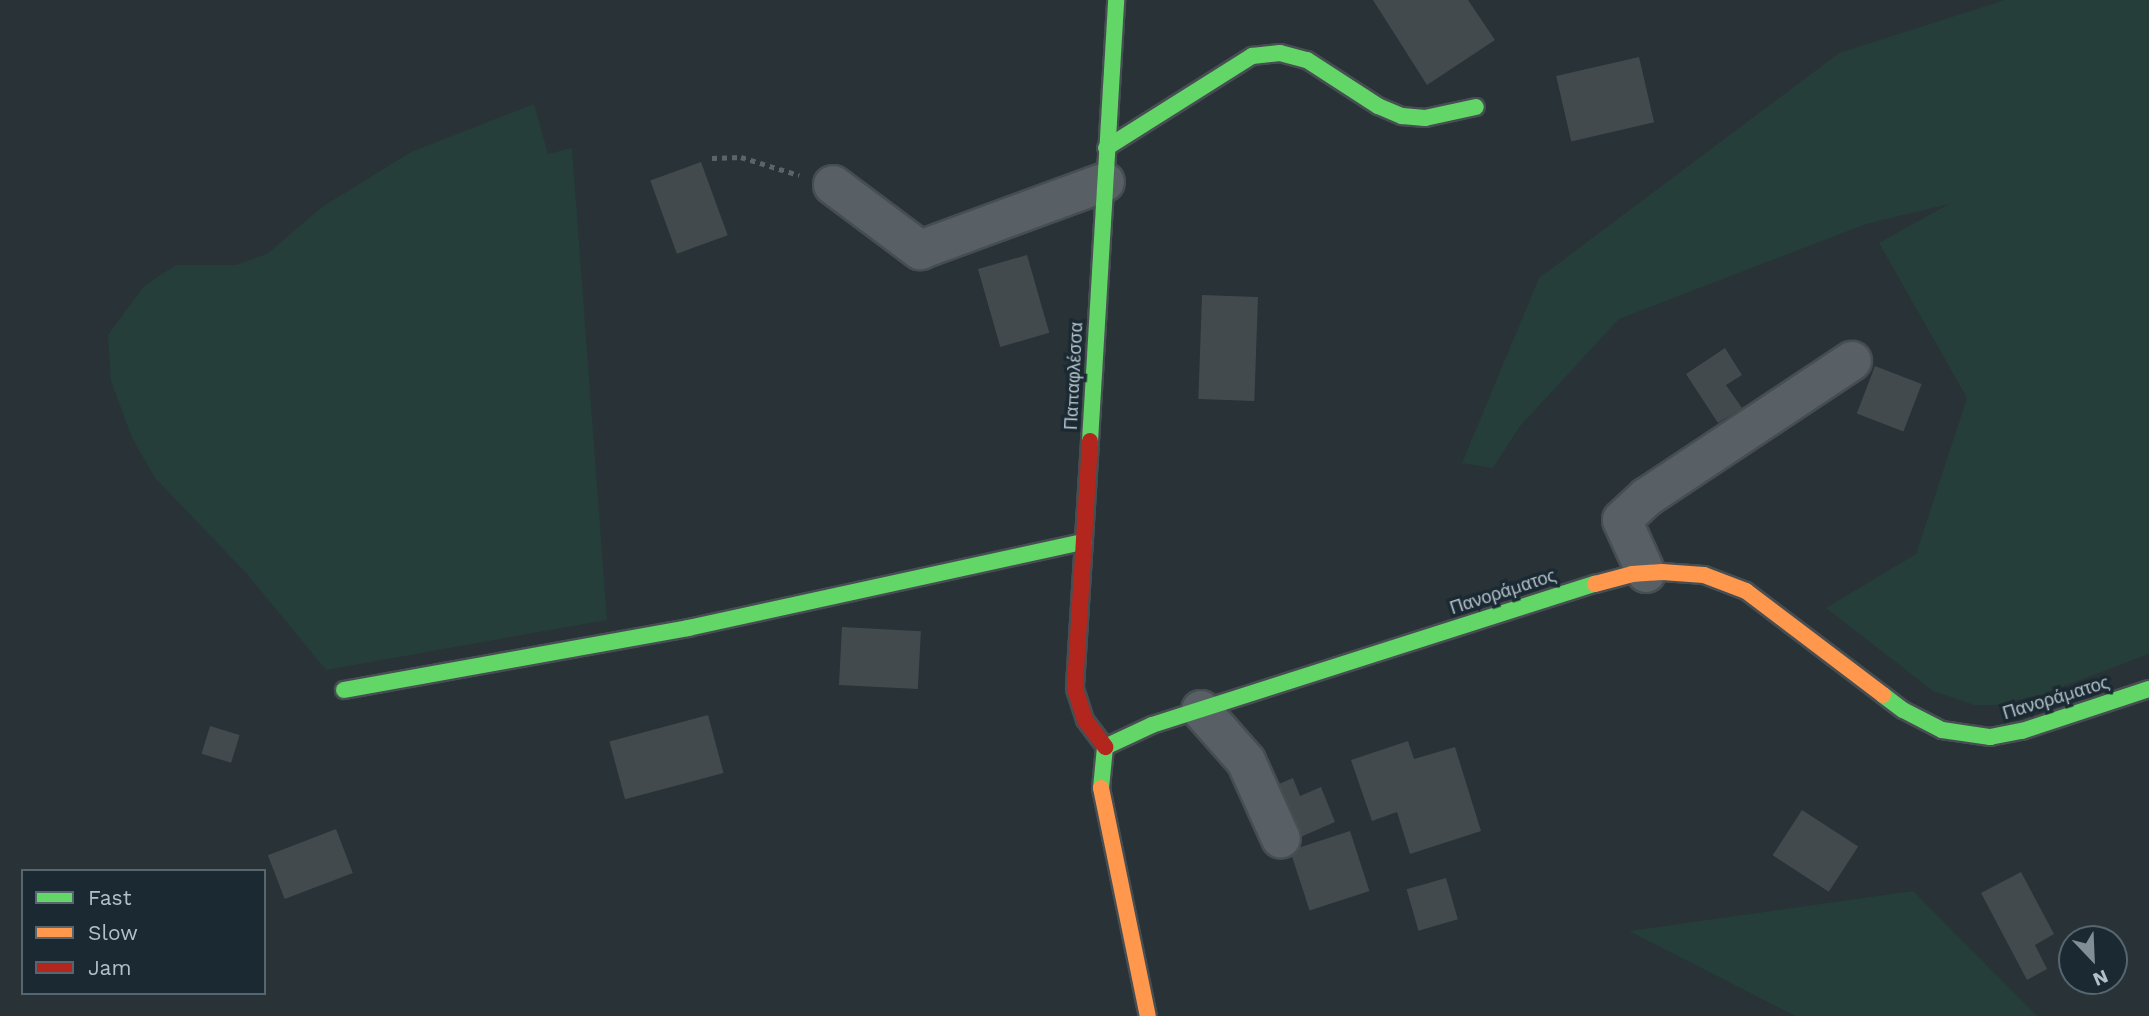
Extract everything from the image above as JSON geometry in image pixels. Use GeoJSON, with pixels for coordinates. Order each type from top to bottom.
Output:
{"type":"FeatureCollection","features":[{"type":"Feature","properties":{"kind":"street","name":"Παπαφλέσσα"},"geometry":{"type":"LineString","coordinates":[[1105,747],[1085,720],[1075,689],[1116,0]]}},
{"type":"Feature","properties":{"kind":"street"},"geometry":{"type":"LineString","coordinates":[[833,185],[920,250],[1105,165],[1252,56],[1280,53],[1307,60],[1378,106],[1402,116],[1425,118],[1476,107]]}},
{"type":"Feature","properties":{"kind":"street"},"geometry":{"type":"LineString","coordinates":[[1646,573],[1622,520],[1647,497],[1852,361]]}},
{"type":"Feature","properties":{"kind":"street"},"geometry":{"type":"LineString","coordinates":[[344,690],[688,628],[1084,542]]}},
{"type":"Feature","properties":{"kind":"street","name":"Πανοράματος"},"geometry":{"type":"LineString","coordinates":[[1105,747],[1152,725],[1548,598],[1646,573],[1704,575],[1746,591],[1903,710],[1942,730],[1990,737],[2022,731],[2149,689]]}},
{"type":"Feature","properties":{"kind":"street"},"geometry":{"type":"LineString","coordinates":[[1200,710],[1245,761],[1281,839]]}},
{"type":"Feature","properties":{"kind":"street"},"geometry":{"type":"LineString","coordinates":[[1105,747],[1101,768],[1101,793],[1148,1016]]}},
{"type":"Feature","properties":{"kind":"path"},"geometry":{"type":"LineString","coordinates":[[712,158],[741,157],[833,185]]}},
{"type":"Feature","properties":{"kind":"green space"},"geometry":{"type":"Polygon","coordinates":[[[2005,0],[2149,0],[2149,654],[2043,694],[1996,705],[1974,705],[1933,691],[1826,608],[1916,554],[1967,398],[1879,243],[1949,204],[1866,224],[1619,319],[1520,426],[1493,468],[1462,463],[1539,278],[1839,53],[2005,0]]]}},
{"type":"Feature","properties":{"kind":"green space"},"geometry":{"type":"Polygon","coordinates":[[[534,104],[548,154],[572,148],[607,620],[326,670],[247,574],[155,478],[132,438],[111,381],[108,335],[144,286],[176,265],[236,265],[267,254],[322,207],[411,152],[534,104]]]}},
{"type":"Feature","properties":{"kind":"green space"},"geometry":{"type":"Polygon","coordinates":[[[1913,891],[2037,1016],[1795,1016],[1629,931],[1913,891]]]}},
{"type":"Feature","properties":{"kind":"building"},"geometry":{"type":"Polygon","coordinates":[[[1373,0],[1468,0],[1495,40],[1427,85],[1373,0]]]}},
{"type":"Feature","properties":{"kind":"building"},"geometry":{"type":"Polygon","coordinates":[[[1639,57],[1654,122],[1571,141],[1556,76],[1639,57]]]}},
{"type":"Feature","properties":{"kind":"building"},"geometry":{"type":"Polygon","coordinates":[[[701,162],[728,235],[677,254],[650,180],[701,162]]]}},
{"type":"Feature","properties":{"kind":"building"},"geometry":{"type":"Polygon","coordinates":[[[1027,255],[1049,333],[1000,347],[978,269],[1027,255]]]}},
{"type":"Feature","properties":{"kind":"building"},"geometry":{"type":"Polygon","coordinates":[[[1202,295],[1258,297],[1254,401],[1198,399],[1202,295]]]}},
{"type":"Feature","properties":{"kind":"building"},"geometry":{"type":"Polygon","coordinates":[[[1725,348],[1742,375],[1726,385],[1742,408],[1718,423],[1686,374],[1725,348]]]}},
{"type":"Feature","properties":{"kind":"building"},"geometry":{"type":"Polygon","coordinates":[[[1875,366],[1922,384],[1903,432],[1857,414],[1875,366]]]}},
{"type":"Feature","properties":{"kind":"building"},"geometry":{"type":"Polygon","coordinates":[[[842,627],[921,631],[918,689],[839,685],[842,627]]]}},
{"type":"Feature","properties":{"kind":"building"},"geometry":{"type":"Polygon","coordinates":[[[708,715],[724,773],[625,799],[609,741],[708,715]]]}},
{"type":"Feature","properties":{"kind":"building"},"geometry":{"type":"Polygon","coordinates":[[[210,726],[240,735],[231,763],[202,754],[210,726]]]}},
{"type":"Feature","properties":{"kind":"building"},"geometry":{"type":"Polygon","coordinates":[[[1408,741],[1414,759],[1455,747],[1481,831],[1410,854],[1397,812],[1372,821],[1351,760],[1408,741]]]}},
{"type":"Feature","properties":{"kind":"building"},"geometry":{"type":"Polygon","coordinates":[[[1293,778],[1300,796],[1321,787],[1335,822],[1296,839],[1274,786],[1293,778]]]}},
{"type":"Feature","properties":{"kind":"building"},"geometry":{"type":"Polygon","coordinates":[[[1802,810],[1858,846],[1829,892],[1773,855],[1802,810]]]}},
{"type":"Feature","properties":{"kind":"building"},"geometry":{"type":"Polygon","coordinates":[[[336,829],[353,873],[285,899],[268,855],[336,829]]]}},
{"type":"Feature","properties":{"kind":"building"},"geometry":{"type":"Polygon","coordinates":[[[1350,831],[1369,891],[1310,910],[1290,850],[1350,831]]]}},
{"type":"Feature","properties":{"kind":"building"},"geometry":{"type":"Polygon","coordinates":[[[2021,872],[2054,934],[2035,945],[2047,969],[2027,980],[1981,893],[2021,872]]]}},
{"type":"Feature","properties":{"kind":"building"},"geometry":{"type":"Polygon","coordinates":[[[1446,878],[1458,919],[1418,931],[1407,889],[1446,878]]]}},
{"type":"Feature","properties":{"kind":"traffic: fast"},"geometry":{"type":"LineString","coordinates":[[1090,441],[1116,0]]}},
{"type":"Feature","properties":{"kind":"traffic: fast"},"geometry":{"type":"LineString","coordinates":[[1106,148],[1252,56],[1280,53],[1307,60],[1378,106],[1402,116],[1425,118],[1476,107]]}},
{"type":"Feature","properties":{"kind":"traffic: fast"},"geometry":{"type":"LineString","coordinates":[[344,690],[688,628],[1084,542]]}},
{"type":"Feature","properties":{"kind":"traffic: fast"},"geometry":{"type":"LineString","coordinates":[[1101,788],[1105,747],[1152,725],[1595,584]]}},
{"type":"Feature","properties":{"kind":"traffic: fast"},"geometry":{"type":"LineString","coordinates":[[1883,695],[1903,710],[1942,730],[1990,737],[2022,731],[2149,689]]}},
{"type":"Feature","properties":{"kind":"traffic: slow"},"geometry":{"type":"LineString","coordinates":[[1595,584],[1632,574],[1662,572],[1704,575],[1746,591],[1883,695]]}},
{"type":"Feature","properties":{"kind":"traffic: slow"},"geometry":{"type":"LineString","coordinates":[[1101,788],[1148,1016]]}},
{"type":"Feature","properties":{"kind":"traffic: jam"},"geometry":{"type":"LineString","coordinates":[[1090,441],[1075,689],[1085,720],[1105,747]]}}]}
